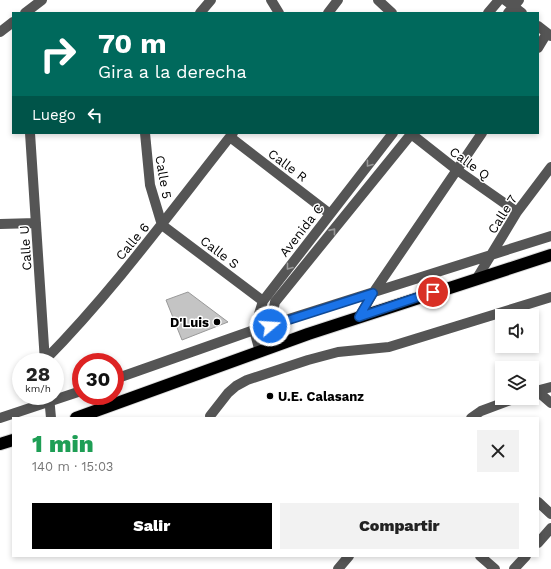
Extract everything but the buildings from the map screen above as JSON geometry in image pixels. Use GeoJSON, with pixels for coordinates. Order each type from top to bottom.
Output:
{"type":"FeatureCollection","features":[{"type":"Feature","properties":{"kind":"highway"},"geometry":{"type":"LineString","coordinates":[[79,417],[359,317],[551,255]]}},
{"type":"Feature","properties":{"kind":"highway"},"geometry":{"type":"LineString","coordinates":[[0,444],[12,440]]}},
{"type":"Feature","properties":{"kind":"street"},"geometry":{"type":"LineString","coordinates":[[26,12],[42,0]]}},
{"type":"Feature","properties":{"kind":"street"},"geometry":{"type":"LineString","coordinates":[[201,12],[211,0]]}},
{"type":"Feature","properties":{"kind":"street"},"geometry":{"type":"LineString","coordinates":[[271,0],[278,12]]}},
{"type":"Feature","properties":{"kind":"street"},"geometry":{"type":"LineString","coordinates":[[329,12],[338,0]]}},
{"type":"Feature","properties":{"kind":"street"},"geometry":{"type":"LineString","coordinates":[[378,0],[391,12]]}},
{"type":"Feature","properties":{"kind":"street"},"geometry":{"type":"LineString","coordinates":[[489,12],[499,0]]}},
{"type":"Feature","properties":{"kind":"street"},"geometry":{"type":"LineString","coordinates":[[505,0],[516,8]]}},
{"type":"Feature","properties":{"kind":"street"},"geometry":{"type":"LineString","coordinates":[[0,32],[12,23]]}},
{"type":"Feature","properties":{"kind":"street"},"geometry":{"type":"LineString","coordinates":[[539,27],[549,35],[539,47]]}},
{"type":"Feature","properties":{"kind":"street","name":"Calle U"},"geometry":{"type":"LineString","coordinates":[[30,134],[44,353]]}},
{"type":"Feature","properties":{"kind":"street","name":"Calle 5"},"geometry":{"type":"LineString","coordinates":[[144,134],[150,185],[162,225]]}},
{"type":"Feature","properties":{"kind":"street","name":"Avenida C"},"geometry":{"type":"LineString","coordinates":[[254,330],[263,300],[392,134]]}},
{"type":"Feature","properties":{"kind":"street","name":"Avenida C"},"geometry":{"type":"LineString","coordinates":[[275,346],[270,326],[275,302],[410,134]]}},
{"type":"Feature","properties":{"kind":"street","name":"Calle Q"},"geometry":{"type":"LineString","coordinates":[[412,134],[457,170],[517,212]]}},
{"type":"Feature","properties":{"kind":"street"},"geometry":{"type":"LineString","coordinates":[[359,317],[373,293],[481,134]]}},
{"type":"Feature","properties":{"kind":"street","name":"Calle 6"},"geometry":{"type":"LineString","coordinates":[[53,353],[78,327],[162,225],[231,135]]}},
{"type":"Feature","properties":{"kind":"street","name":"Calle R"},"geometry":{"type":"LineString","coordinates":[[231,135],[330,214]]}},
{"type":"Feature","properties":{"kind":"street","name":"Calle 7"},"geometry":{"type":"LineString","coordinates":[[477,278],[517,212],[551,167]]}},
{"type":"Feature","properties":{"kind":"street"},"geometry":{"type":"LineString","coordinates":[[0,224],[36,223]]}},
{"type":"Feature","properties":{"kind":"street","name":"Calle S"},"geometry":{"type":"LineString","coordinates":[[162,225],[263,300]]}},
{"type":"Feature","properties":{"kind":"street"},"geometry":{"type":"LineString","coordinates":[[124,376],[254,330],[551,236]]}},
{"type":"Feature","properties":{"kind":"street"},"geometry":{"type":"LineString","coordinates":[[210,416],[228,393],[236,386],[247,380],[338,352],[389,347],[551,297]]}},
{"type":"Feature","properties":{"kind":"street"},"geometry":{"type":"LineString","coordinates":[[254,330],[260,352]]}},
{"type":"Feature","properties":{"kind":"street"},"geometry":{"type":"LineString","coordinates":[[539,390],[551,386]]}},
{"type":"Feature","properties":{"kind":"street"},"geometry":{"type":"LineString","coordinates":[[539,395],[551,403]]}},
{"type":"Feature","properties":{"kind":"street"},"geometry":{"type":"LineString","coordinates":[[0,418],[34,405]]}},
{"type":"Feature","properties":{"kind":"street"},"geometry":{"type":"LineString","coordinates":[[50,405],[51,417]]}},
{"type":"Feature","properties":{"kind":"street"},"geometry":{"type":"LineString","coordinates":[[473,417],[482,411],[498,405]]}},
{"type":"Feature","properties":{"kind":"street"},"geometry":{"type":"LineString","coordinates":[[539,503],[551,514]]}},
{"type":"Feature","properties":{"kind":"street"},"geometry":{"type":"LineString","coordinates":[[539,542],[551,528]]}},
{"type":"Feature","properties":{"kind":"street"},"geometry":{"type":"LineString","coordinates":[[338,569],[348,557]]}},
{"type":"Feature","properties":{"kind":"street"},"geometry":{"type":"LineString","coordinates":[[481,557],[495,569]]}},
{"type":"Feature","properties":{"kind":"street"},"geometry":{"type":"LineString","coordinates":[[514,569],[525,557]]}},
{"type":"Feature","properties":{"kind":"place","name":"D'Luis"},"geometry":{"type":"Point","coordinates":[217,322]}},
{"type":"Feature","properties":{"kind":"place","name":"U.E. Calasanz"},"geometry":{"type":"Point","coordinates":[270,396]}},
{"type":"Feature","properties":{"kind":"route"},"geometry":{"type":"LineString","coordinates":[[270,326],[373,293],[359,317],[433,292]]}}]}
